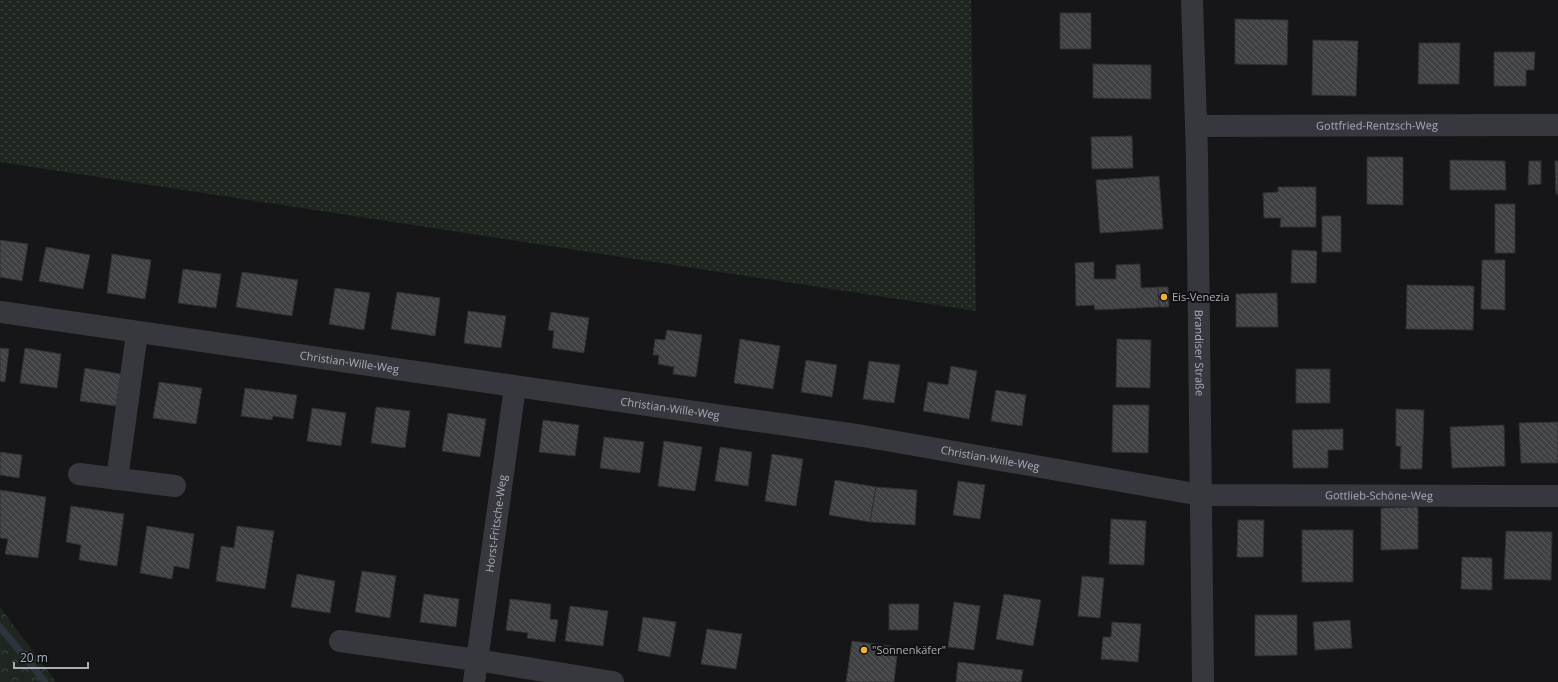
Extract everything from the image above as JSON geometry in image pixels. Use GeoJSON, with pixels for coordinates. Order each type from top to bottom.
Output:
{"type":"FeatureCollection","features":[{"type":"Feature","properties":{"kind":"street","name":"Brandiser Straße"},"geometry":{"type":"LineString","coordinates":[[1192,0],[1196,126],[1203,682]]}},
{"type":"Feature","properties":{"kind":"street","name":"Gottfried-Rentzsch-Weg"},"geometry":{"type":"LineString","coordinates":[[1196,126],[1558,126]]}},
{"type":"Feature","properties":{"kind":"street","name":"Christian-Wille-Weg"},"geometry":{"type":"LineString","coordinates":[[0,312],[137,333],[863,436],[1201,495]]}},
{"type":"Feature","properties":{"kind":"street"},"geometry":{"type":"LineString","coordinates":[[117,479],[137,333]]}},
{"type":"Feature","properties":{"kind":"street","name":"Horst-Fritsche-Weg"},"geometry":{"type":"LineString","coordinates":[[474,682],[515,387]]}},
{"type":"Feature","properties":{"kind":"street"},"geometry":{"type":"LineString","coordinates":[[79,474],[175,486]]}},
{"type":"Feature","properties":{"kind":"street","name":"Gottlieb-Schöne-Weg"},"geometry":{"type":"LineString","coordinates":[[1201,495],[1558,496]]}},
{"type":"Feature","properties":{"kind":"street"},"geometry":{"type":"LineString","coordinates":[[340,641],[477,660],[613,682]]}},
{"type":"Feature","properties":{"kind":"green space"},"geometry":{"type":"Polygon","coordinates":[[[0,0],[971,0],[976,311],[0,162],[0,0]]]}},
{"type":"Feature","properties":{"kind":"green space"},"geometry":{"type":"Polygon","coordinates":[[[0,607],[56,682],[0,682],[0,607]]]}},
{"type":"Feature","properties":{"kind":"building"},"geometry":{"type":"Polygon","coordinates":[[[1060,13],[1091,13],[1091,49],[1060,49],[1060,13]]]}},
{"type":"Feature","properties":{"kind":"building"},"geometry":{"type":"Polygon","coordinates":[[[1235,19],[1288,20],[1287,65],[1235,64],[1235,19]]]}},
{"type":"Feature","properties":{"kind":"building"},"geometry":{"type":"Polygon","coordinates":[[[1313,40],[1358,41],[1356,96],[1312,95],[1313,40]]]}},
{"type":"Feature","properties":{"kind":"building"},"geometry":{"type":"Polygon","coordinates":[[[1419,43],[1460,43],[1459,84],[1418,84],[1419,43]]]}},
{"type":"Feature","properties":{"kind":"building"},"geometry":{"type":"Polygon","coordinates":[[[1494,52],[1535,52],[1534,70],[1526,70],[1526,86],[1494,86],[1494,52]]]}},
{"type":"Feature","properties":{"kind":"building"},"geometry":{"type":"Polygon","coordinates":[[[1093,64],[1151,65],[1151,99],[1093,98],[1093,64]]]}},
{"type":"Feature","properties":{"kind":"building"},"geometry":{"type":"Polygon","coordinates":[[[1132,136],[1133,168],[1092,169],[1091,137],[1132,136]]]}},
{"type":"Feature","properties":{"kind":"building"},"geometry":{"type":"Polygon","coordinates":[[[1367,157],[1403,157],[1403,205],[1367,204],[1367,157]]]}},
{"type":"Feature","properties":{"kind":"building"},"geometry":{"type":"Polygon","coordinates":[[[1450,160],[1505,161],[1506,190],[1450,190],[1450,160]]]}},
{"type":"Feature","properties":{"kind":"building"},"geometry":{"type":"Polygon","coordinates":[[[1529,161],[1541,161],[1541,184],[1528,185],[1529,161]]]}},
{"type":"Feature","properties":{"kind":"building"},"geometry":{"type":"Polygon","coordinates":[[[1555,161],[1558,161],[1558,194],[1556,194],[1555,161]]]}},
{"type":"Feature","properties":{"kind":"building"},"geometry":{"type":"Polygon","coordinates":[[[1159,176],[1163,229],[1100,233],[1096,180],[1159,176]]]}},
{"type":"Feature","properties":{"kind":"building"},"geometry":{"type":"Polygon","coordinates":[[[1278,187],[1316,187],[1316,227],[1280,227],[1281,218],[1264,218],[1263,193],[1278,192],[1278,187]]]}},
{"type":"Feature","properties":{"kind":"building"},"geometry":{"type":"Polygon","coordinates":[[[1495,204],[1515,204],[1515,253],[1495,253],[1495,204]]]}},
{"type":"Feature","properties":{"kind":"building"},"geometry":{"type":"Polygon","coordinates":[[[1322,216],[1341,216],[1341,252],[1322,252],[1322,216]]]}},
{"type":"Feature","properties":{"kind":"building"},"geometry":{"type":"Polygon","coordinates":[[[0,240],[28,244],[22,281],[0,277],[0,240]]]}},
{"type":"Feature","properties":{"kind":"building"},"geometry":{"type":"Polygon","coordinates":[[[46,247],[90,255],[83,289],[39,281],[46,247]]]}},
{"type":"Feature","properties":{"kind":"building"},"geometry":{"type":"Polygon","coordinates":[[[1292,250],[1317,251],[1316,283],[1291,283],[1292,250]]]}},
{"type":"Feature","properties":{"kind":"building"},"geometry":{"type":"Polygon","coordinates":[[[112,254],[151,260],[145,299],[107,293],[112,254]]]}},
{"type":"Feature","properties":{"kind":"building"},"geometry":{"type":"Polygon","coordinates":[[[1482,260],[1505,260],[1505,310],[1481,309],[1482,260]]]}},
{"type":"Feature","properties":{"kind":"building"},"geometry":{"type":"Polygon","coordinates":[[[1094,262],[1094,279],[1116,279],[1116,265],[1140,264],[1141,288],[1158,287],[1159,307],[1095,310],[1094,305],[1076,306],[1075,263],[1094,262]]]}},
{"type":"Feature","properties":{"kind":"building"},"geometry":{"type":"Polygon","coordinates":[[[183,269],[221,274],[216,308],[178,303],[183,269]]]}},
{"type":"Feature","properties":{"kind":"building"},"geometry":{"type":"Polygon","coordinates":[[[242,272],[298,280],[292,316],[236,307],[242,272]]]}},
{"type":"Feature","properties":{"kind":"building"},"geometry":{"type":"Polygon","coordinates":[[[1407,285],[1474,286],[1473,330],[1406,329],[1407,285]]]}},
{"type":"Feature","properties":{"kind":"building","name":"Eis-Venezia"},"geometry":{"type":"Polygon","coordinates":[[[1158,287],[1168,287],[1169,307],[1159,307],[1158,287]]]}},
{"type":"Feature","properties":{"kind":"building"},"geometry":{"type":"Polygon","coordinates":[[[335,288],[370,293],[364,330],[329,324],[335,288]]]}},
{"type":"Feature","properties":{"kind":"building"},"geometry":{"type":"Polygon","coordinates":[[[397,292],[440,298],[435,336],[391,329],[397,292]]]}},
{"type":"Feature","properties":{"kind":"building"},"geometry":{"type":"Polygon","coordinates":[[[1277,293],[1278,327],[1236,327],[1236,294],[1277,293]]]}},
{"type":"Feature","properties":{"kind":"building"},"geometry":{"type":"Polygon","coordinates":[[[468,311],[506,316],[501,348],[464,343],[468,311]]]}},
{"type":"Feature","properties":{"kind":"building"},"geometry":{"type":"Polygon","coordinates":[[[551,312],[589,318],[584,353],[552,348],[554,331],[548,330],[551,312]]]}},
{"type":"Feature","properties":{"kind":"building"},"geometry":{"type":"Polygon","coordinates":[[[667,330],[702,335],[696,377],[673,374],[674,367],[658,364],[659,355],[653,355],[655,339],[665,340],[667,330]]]}},
{"type":"Feature","properties":{"kind":"building"},"geometry":{"type":"Polygon","coordinates":[[[740,339],[780,346],[773,389],[734,383],[740,339]]]}},
{"type":"Feature","properties":{"kind":"building"},"geometry":{"type":"Polygon","coordinates":[[[1117,339],[1151,340],[1150,388],[1116,387],[1117,339]]]}},
{"type":"Feature","properties":{"kind":"building"},"geometry":{"type":"Polygon","coordinates":[[[0,348],[9,349],[5,382],[0,381],[0,348]]]}},
{"type":"Feature","properties":{"kind":"building"},"geometry":{"type":"Polygon","coordinates":[[[25,348],[61,354],[57,388],[20,383],[25,348]]]}},
{"type":"Feature","properties":{"kind":"building"},"geometry":{"type":"Polygon","coordinates":[[[806,360],[837,365],[832,397],[801,392],[806,360]]]}},
{"type":"Feature","properties":{"kind":"building"},"geometry":{"type":"Polygon","coordinates":[[[869,361],[900,365],[894,403],[863,399],[869,361]]]}},
{"type":"Feature","properties":{"kind":"building"},"geometry":{"type":"Polygon","coordinates":[[[951,366],[977,371],[969,419],[923,411],[928,382],[948,385],[951,366]]]}},
{"type":"Feature","properties":{"kind":"building"},"geometry":{"type":"Polygon","coordinates":[[[85,368],[121,374],[116,406],[80,401],[85,368]]]}},
{"type":"Feature","properties":{"kind":"building"},"geometry":{"type":"Polygon","coordinates":[[[1296,369],[1330,369],[1330,403],[1296,403],[1296,369]]]}},
{"type":"Feature","properties":{"kind":"building"},"geometry":{"type":"Polygon","coordinates":[[[159,382],[202,388],[196,424],[153,418],[159,382]]]}},
{"type":"Feature","properties":{"kind":"building"},"geometry":{"type":"Polygon","coordinates":[[[245,388],[297,395],[293,419],[273,416],[272,420],[241,416],[245,388]]]}},
{"type":"Feature","properties":{"kind":"building"},"geometry":{"type":"Polygon","coordinates":[[[996,390],[1026,395],[1022,426],[991,421],[996,390]]]}},
{"type":"Feature","properties":{"kind":"building"},"geometry":{"type":"Polygon","coordinates":[[[1113,405],[1149,405],[1148,453],[1112,452],[1113,405]]]}},
{"type":"Feature","properties":{"kind":"building"},"geometry":{"type":"Polygon","coordinates":[[[376,407],[410,411],[405,448],[371,443],[376,407]]]}},
{"type":"Feature","properties":{"kind":"building"},"geometry":{"type":"Polygon","coordinates":[[[312,408],[346,413],[341,446],[307,441],[312,408]]]}},
{"type":"Feature","properties":{"kind":"building"},"geometry":{"type":"Polygon","coordinates":[[[1396,409],[1424,410],[1422,469],[1400,469],[1401,446],[1396,446],[1396,409]]]}},
{"type":"Feature","properties":{"kind":"building"},"geometry":{"type":"Polygon","coordinates":[[[448,413],[486,419],[480,457],[442,451],[448,413]]]}},
{"type":"Feature","properties":{"kind":"building"},"geometry":{"type":"Polygon","coordinates":[[[543,420],[579,425],[575,456],[539,452],[543,420]]]}},
{"type":"Feature","properties":{"kind":"building"},"geometry":{"type":"Polygon","coordinates":[[[1558,422],[1558,463],[1521,463],[1519,423],[1558,422]]]}},
{"type":"Feature","properties":{"kind":"building"},"geometry":{"type":"Polygon","coordinates":[[[1504,425],[1505,466],[1452,468],[1450,427],[1504,425]]]}},
{"type":"Feature","properties":{"kind":"building"},"geometry":{"type":"Polygon","coordinates":[[[1343,429],[1343,450],[1328,450],[1328,468],[1293,468],[1292,430],[1343,429]]]}},
{"type":"Feature","properties":{"kind":"building"},"geometry":{"type":"Polygon","coordinates":[[[604,437],[644,442],[640,473],[600,468],[604,437]]]}},
{"type":"Feature","properties":{"kind":"building"},"geometry":{"type":"Polygon","coordinates":[[[664,441],[702,447],[695,491],[658,486],[664,441]]]}},
{"type":"Feature","properties":{"kind":"building"},"geometry":{"type":"Polygon","coordinates":[[[720,447],[752,452],[748,486],[715,481],[720,447]]]}},
{"type":"Feature","properties":{"kind":"building"},"geometry":{"type":"Polygon","coordinates":[[[0,452],[22,455],[19,478],[0,475],[0,452]]]}},
{"type":"Feature","properties":{"kind":"building"},"geometry":{"type":"Polygon","coordinates":[[[772,454],[803,459],[796,506],[765,501],[772,454]]]}},
{"type":"Feature","properties":{"kind":"building"},"geometry":{"type":"Polygon","coordinates":[[[835,480],[876,487],[870,522],[829,515],[835,480]]]}},
{"type":"Feature","properties":{"kind":"building"},"geometry":{"type":"Polygon","coordinates":[[[958,481],[985,485],[980,519],[953,515],[958,481]]]}},
{"type":"Feature","properties":{"kind":"building"},"geometry":{"type":"Polygon","coordinates":[[[876,487],[917,490],[915,525],[870,522],[876,487]]]}},
{"type":"Feature","properties":{"kind":"building"},"geometry":{"type":"Polygon","coordinates":[[[0,490],[46,497],[38,558],[5,554],[8,539],[0,538],[0,490]]]}},
{"type":"Feature","properties":{"kind":"building"},"geometry":{"type":"Polygon","coordinates":[[[71,506],[124,514],[117,566],[79,560],[81,545],[66,542],[71,506]]]}},
{"type":"Feature","properties":{"kind":"building"},"geometry":{"type":"Polygon","coordinates":[[[1418,507],[1418,549],[1381,550],[1381,508],[1418,507]]]}},
{"type":"Feature","properties":{"kind":"building"},"geometry":{"type":"Polygon","coordinates":[[[1111,519],[1146,521],[1144,565],[1109,564],[1111,519]]]}},
{"type":"Feature","properties":{"kind":"building"},"geometry":{"type":"Polygon","coordinates":[[[1238,520],[1264,520],[1263,557],[1237,557],[1238,520]]]}},
{"type":"Feature","properties":{"kind":"building"},"geometry":{"type":"Polygon","coordinates":[[[147,526],[194,534],[189,569],[174,566],[172,579],[140,573],[147,526]]]}},
{"type":"Feature","properties":{"kind":"building"},"geometry":{"type":"Polygon","coordinates":[[[237,526],[274,531],[265,589],[216,581],[221,546],[234,548],[237,526]]]}},
{"type":"Feature","properties":{"kind":"building"},"geometry":{"type":"Polygon","coordinates":[[[1302,530],[1353,530],[1353,582],[1302,582],[1302,530]]]}},
{"type":"Feature","properties":{"kind":"building"},"geometry":{"type":"Polygon","coordinates":[[[1506,531],[1552,532],[1551,580],[1504,579],[1506,531]]]}},
{"type":"Feature","properties":{"kind":"building"},"geometry":{"type":"Polygon","coordinates":[[[1462,557],[1492,558],[1492,590],[1461,589],[1462,557]]]}},
{"type":"Feature","properties":{"kind":"building"},"geometry":{"type":"Polygon","coordinates":[[[362,571],[396,576],[390,618],[355,612],[362,571]]]}},
{"type":"Feature","properties":{"kind":"building"},"geometry":{"type":"Polygon","coordinates":[[[297,574],[335,581],[330,613],[291,607],[297,574]]]}},
{"type":"Feature","properties":{"kind":"building"},"geometry":{"type":"Polygon","coordinates":[[[1082,576],[1104,578],[1100,618],[1078,616],[1082,576]]]}},
{"type":"Feature","properties":{"kind":"building"},"geometry":{"type":"Polygon","coordinates":[[[424,594],[459,599],[456,627],[420,622],[424,594]]]}},
{"type":"Feature","properties":{"kind":"building"},"geometry":{"type":"Polygon","coordinates":[[[1004,594],[1041,600],[1033,646],[996,639],[1004,594]]]}},
{"type":"Feature","properties":{"kind":"building"},"geometry":{"type":"Polygon","coordinates":[[[510,599],[551,604],[550,619],[558,620],[555,642],[527,638],[528,633],[506,630],[510,599]]]}},
{"type":"Feature","properties":{"kind":"building"},"geometry":{"type":"Polygon","coordinates":[[[954,602],[980,606],[974,650],[948,647],[954,602]]]}},
{"type":"Feature","properties":{"kind":"building"},"geometry":{"type":"Polygon","coordinates":[[[889,604],[919,604],[918,630],[889,630],[889,604]]]}},
{"type":"Feature","properties":{"kind":"building"},"geometry":{"type":"Polygon","coordinates":[[[570,606],[608,611],[603,646],[565,641],[570,606]]]}},
{"type":"Feature","properties":{"kind":"building"},"geometry":{"type":"Polygon","coordinates":[[[1255,615],[1297,615],[1297,655],[1255,656],[1255,615]]]}},
{"type":"Feature","properties":{"kind":"building"},"geometry":{"type":"Polygon","coordinates":[[[643,617],[676,622],[670,657],[638,651],[643,617]]]}},
{"type":"Feature","properties":{"kind":"building"},"geometry":{"type":"Polygon","coordinates":[[[1350,620],[1352,648],[1315,650],[1313,622],[1350,620]]]}},
{"type":"Feature","properties":{"kind":"building"},"geometry":{"type":"Polygon","coordinates":[[[1112,622],[1141,624],[1138,662],[1101,659],[1103,637],[1111,637],[1112,622]]]}},
{"type":"Feature","properties":{"kind":"building"},"geometry":{"type":"Polygon","coordinates":[[[707,629],[742,634],[736,669],[701,664],[707,629]]]}},
{"type":"Feature","properties":{"kind":"building"},"geometry":{"type":"Polygon","coordinates":[[[852,641],[898,647],[894,682],[846,682],[852,641]]]}},
{"type":"Feature","properties":{"kind":"building"},"geometry":{"type":"Polygon","coordinates":[[[958,662],[1023,670],[1021,682],[956,682],[958,662]]]}},
{"type":"Feature","properties":{"kind":"waterway"},"geometry":{"type":"LineString","coordinates":[[0,627],[45,682]]}},
{"type":"Feature","properties":{"kind":"place","name":"Eis-Venezia"},"geometry":{"type":"Point","coordinates":[1164,297]}},
{"type":"Feature","properties":{"kind":"place","name":"\"Sonnenkäfer\""},"geometry":{"type":"Point","coordinates":[864,650]}}]}
